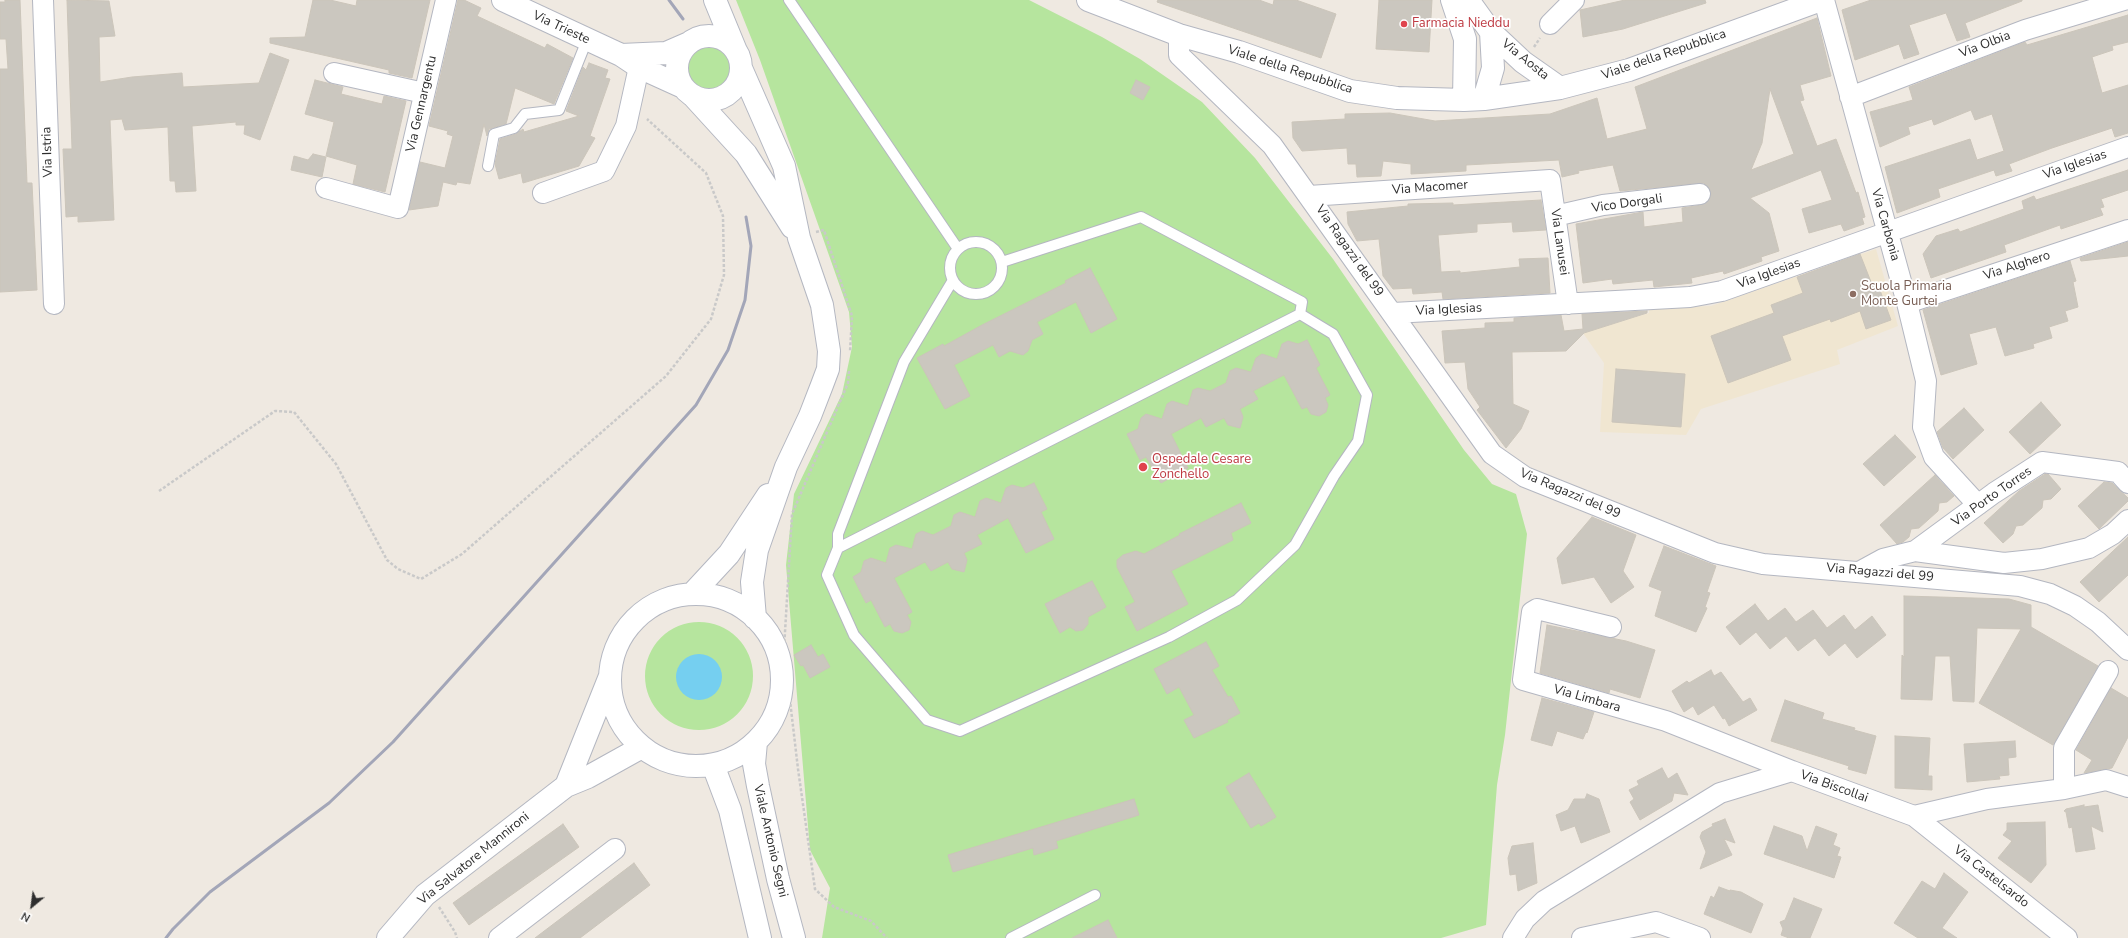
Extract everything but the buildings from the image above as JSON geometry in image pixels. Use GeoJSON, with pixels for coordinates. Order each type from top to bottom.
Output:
{"type":"FeatureCollection","features":[{"type":"Feature","properties":{"kind":"main road","name":"Via Trieste"},"geometry":{"type":"LineString","coordinates":[[502,0],[621,55],[639,67],[689,92]]}},
{"type":"Feature","properties":{"kind":"main road","name":"Viale della Repubblica"},"geometry":{"type":"LineString","coordinates":[[1088,0],[1179,35],[1239,52],[1350,91],[1397,98],[1474,99],[1560,88],[1628,70],[1821,0]]}},
{"type":"Feature","properties":{"kind":"main road"},"geometry":{"type":"LineString","coordinates":[[1452,0],[1465,39],[1474,99]]}},
{"type":"Feature","properties":{"kind":"main road","name":"Via Aosta"},"geometry":{"type":"LineString","coordinates":[[1468,0],[1491,32],[1523,62],[1560,88]]}},
{"type":"Feature","properties":{"kind":"main road"},"geometry":{"type":"LineString","coordinates":[[718,3],[710,20],[695,40],[682,51],[678,59],[677,69],[689,92],[746,154],[799,238]]}},
{"type":"Feature","properties":{"kind":"main road"},"geometry":{"type":"LineString","coordinates":[[718,3],[738,60],[784,166],[799,238],[822,305],[829,351],[828,369],[786,468],[757,550],[752,582],[755,618]]}},
{"type":"Feature","properties":{"kind":"main road","name":"Via Aosta"},"geometry":{"type":"LineString","coordinates":[[1474,99],[1493,68],[1491,32]]}},
{"type":"Feature","properties":{"kind":"main road"},"geometry":{"type":"LineString","coordinates":[[689,92],[710,100],[726,96],[737,84],[738,60],[729,44],[720,38],[710,36],[695,40]]}},
{"type":"Feature","properties":{"kind":"main road","name":"Via Trieste"},"geometry":{"type":"LineString","coordinates":[[621,55],[666,53],[695,40]]}},
{"type":"Feature","properties":{"kind":"main road"},"geometry":{"type":"LineString","coordinates":[[692,594],[729,554],[786,468]]}},
{"type":"Feature","properties":{"kind":"main road"},"geometry":{"type":"LineString","coordinates":[[566,786],[610,675],[614,655],[620,642],[635,619],[652,606],[671,598],[692,594],[715,596],[736,604],[755,618],[768,633],[777,650],[782,670],[782,690],[777,709],[768,727],[756,742],[743,752],[713,765],[694,766],[676,764],[658,757],[642,746],[628,732],[618,715],[612,695],[610,675]]}},
{"type":"Feature","properties":{"kind":"main road","name":"Viale Antonio Segni"},"geometry":{"type":"LineString","coordinates":[[756,742],[754,764],[758,786],[778,879],[794,938]]}},
{"type":"Feature","properties":{"kind":"main road","name":"Via Salvatore Mannironi"},"geometry":{"type":"LineString","coordinates":[[388,938],[425,895],[566,786],[588,777],[642,746]]}},
{"type":"Feature","properties":{"kind":"main road"},"geometry":{"type":"LineString","coordinates":[[713,765],[730,810],[760,938]]}},
{"type":"Feature","properties":{"kind":"street","name":"Via Istria"},"geometry":{"type":"LineString","coordinates":[[43,0],[54,304]]}},
{"type":"Feature","properties":{"kind":"street","name":"Via Gennargentu"},"geometry":{"type":"LineString","coordinates":[[326,188],[398,208],[446,0]]}},
{"type":"Feature","properties":{"kind":"street"},"geometry":{"type":"LineString","coordinates":[[1550,24],[1574,0]]}},
{"type":"Feature","properties":{"kind":"street","name":"Via Carbonia"},"geometry":{"type":"LineString","coordinates":[[1824,0],[1907,303],[1926,381],[1922,426],[1934,457],[1978,505]]}},
{"type":"Feature","properties":{"kind":"street","name":"Via Olbia"},"geometry":{"type":"LineString","coordinates":[[1850,97],[2025,30],[2124,0]]}},
{"type":"Feature","properties":{"kind":"street","name":"Via Ragazzi del 99"},"geometry":{"type":"LineString","coordinates":[[1179,35],[1179,55],[1272,145],[1492,454],[1525,477],[1715,553],[1763,564],[1861,571],[2020,586],[2050,594],[2075,606],[2098,622],[2128,650]]}},
{"type":"Feature","properties":{"kind":"street"},"geometry":{"type":"LineString","coordinates":[[543,193],[604,171],[626,126],[632,105],[639,67]]}},
{"type":"Feature","properties":{"kind":"street"},"geometry":{"type":"LineString","coordinates":[[334,74],[424,93]]}},
{"type":"Feature","properties":{"kind":"street","name":"Via Iglesias"},"geometry":{"type":"LineString","coordinates":[[1393,313],[1690,297],[1722,291],[2128,148]]}},
{"type":"Feature","properties":{"kind":"street","name":"Via Macomer"},"geometry":{"type":"LineString","coordinates":[[1309,196],[1550,180]]}},
{"type":"Feature","properties":{"kind":"street","name":"Via Lanusei"},"geometry":{"type":"LineString","coordinates":[[1550,180],[1568,304]]}},
{"type":"Feature","properties":{"kind":"street","name":"Vico Dorgali"},"geometry":{"type":"LineString","coordinates":[[1555,216],[1603,205],[1700,194]]}},
{"type":"Feature","properties":{"kind":"street","name":"Via Alghero"},"geometry":{"type":"LineString","coordinates":[[1907,303],[2128,230]]}},
{"type":"Feature","properties":{"kind":"street","name":"Via Porto Torres"},"geometry":{"type":"LineString","coordinates":[[1861,571],[1883,559],[1915,551],[1994,493],[2042,462],[2118,472],[2128,483]]}},
{"type":"Feature","properties":{"kind":"street"},"geometry":{"type":"LineString","coordinates":[[1915,551],[2004,563],[2042,559],[2089,548],[2113,534],[2128,520]]}},
{"type":"Feature","properties":{"kind":"street","name":"Via Limbara"},"geometry":{"type":"LineString","coordinates":[[1611,627],[1537,609],[1532,612],[1523,680],[1666,721],[1792,771]]}},
{"type":"Feature","properties":{"kind":"street"},"geometry":{"type":"LineString","coordinates":[[2064,789],[2064,748],[2108,671]]}},
{"type":"Feature","properties":{"kind":"street","name":"Via Biscollai"},"geometry":{"type":"LineString","coordinates":[[1513,938],[1525,919],[1544,901],[1720,793],[1792,771],[1914,816]]}},
{"type":"Feature","properties":{"kind":"street"},"geometry":{"type":"LineString","coordinates":[[1914,816],[1987,799],[2064,789],[2106,780],[2128,787]]}},
{"type":"Feature","properties":{"kind":"street","name":"Via Castelsardo"},"geometry":{"type":"LineString","coordinates":[[1914,816],[2068,938]]}},
{"type":"Feature","properties":{"kind":"street"},"geometry":{"type":"LineString","coordinates":[[498,938],[615,849]]}},
{"type":"Feature","properties":{"kind":"street"},"geometry":{"type":"LineString","coordinates":[[1582,938],[1656,922],[1700,938]]}},
{"type":"Feature","properties":{"kind":"lane"},"geometry":{"type":"LineString","coordinates":[[789,0],[958,249]]}},
{"type":"Feature","properties":{"kind":"lane"},"geometry":{"type":"LineString","coordinates":[[488,166],[494,134],[514,128],[525,114],[559,110],[587,40]]}},
{"type":"Feature","properties":{"kind":"lane"},"geometry":{"type":"LineString","coordinates":[[1002,262],[1141,217],[1302,302],[1300,314]]}},
{"type":"Feature","properties":{"kind":"lane"},"geometry":{"type":"LineString","coordinates":[[972,242],[988,244],[999,255],[1002,262],[1000,279],[989,290],[973,294],[958,287],[953,280],[951,264],[958,249],[972,242]]}},
{"type":"Feature","properties":{"kind":"lane"},"geometry":{"type":"LineString","coordinates":[[953,280],[904,362],[838,534],[838,548],[827,575],[854,635],[927,720],[960,731],[1170,637],[1237,600],[1295,545],[1334,476],[1358,441],[1367,395],[1333,334],[1300,314]]}},
{"type":"Feature","properties":{"kind":"lane"},"geometry":{"type":"LineString","coordinates":[[838,548],[1300,314]]}},
{"type":"Feature","properties":{"kind":"lane"},"geometry":{"type":"LineString","coordinates":[[1012,938],[1095,895]]}},
{"type":"Feature","properties":{"kind":"path"},"geometry":{"type":"LineString","coordinates":[[1523,62],[1550,24]]}},
{"type":"Feature","properties":{"kind":"path"},"geometry":{"type":"LineString","coordinates":[[159,491],[275,411],[294,412],[336,464],[387,560],[398,569],[421,579],[462,554],[666,376],[711,319],[724,275],[723,216],[706,172],[632,105]]}},
{"type":"Feature","properties":{"kind":"path"},"geometry":{"type":"LineString","coordinates":[[440,908],[455,932],[457,938]]}},
{"type":"Feature","properties":{"kind":"shaded area"},"geometry":{"type":"Polygon","coordinates":[[[1876,249],[1898,326],[1837,350],[1840,364],[1701,409],[1686,435],[1600,432],[1604,363],[1583,333],[1649,313],[1649,308],[1711,306],[1876,249]]]}},
{"type":"Feature","properties":{"kind":"green space","name":"Ospedale Cesare Zonchello"},"geometry":{"type":"Polygon","coordinates":[[[736,0],[1029,0],[1102,37],[1140,59],[1202,102],[1255,158],[1333,259],[1464,450],[1492,484],[1516,494],[1527,534],[1505,735],[1497,785],[1486,925],[1441,938],[822,938],[830,888],[810,850],[786,565],[794,494],[842,394],[852,347],[849,312],[760,60],[736,0]]]}},
{"type":"Feature","properties":{"kind":"green space"},"geometry":{"type":"Polygon","coordinates":[[[705,47],[713,47],[718,48],[725,53],[730,60],[730,78],[725,85],[718,90],[705,91],[697,88],[690,81],[687,73],[687,65],[690,57],[697,50],[705,47]]]}},
{"type":"Feature","properties":{"kind":"green space"},"geometry":{"type":"Polygon","coordinates":[[[699,622],[720,626],[737,638],[749,655],[753,676],[749,697],[737,714],[720,726],[699,730],[678,726],[661,714],[649,697],[645,676],[649,655],[661,638],[678,626],[699,622]]]}},
{"type":"Feature","properties":{"kind":"water"},"geometry":{"type":"Polygon","coordinates":[[[704,654],[708,655],[718,664],[721,668],[721,686],[712,696],[704,700],[694,700],[686,696],[677,686],[676,672],[680,664],[690,655],[704,654]]]}},
{"type":"Feature","properties":{"kind":"railway"},"geometry":{"type":"LineString","coordinates":[[669,0],[683,19]]}},
{"type":"Feature","properties":{"kind":"railway"},"geometry":{"type":"LineString","coordinates":[[166,938],[210,892],[329,803],[393,742],[696,405],[728,350],[745,300],[751,246],[746,217]]}},
{"type":"Feature","properties":{"kind":"place","name":"Farmacia Nieddu"},"geometry":{"type":"Point","coordinates":[1404,24]}},
{"type":"Feature","properties":{"kind":"place","name":"Scuola Primaria Monte Gurtei"},"geometry":{"type":"Point","coordinates":[1853,294]}},
{"type":"Feature","properties":{"kind":"place","name":"Ospedale Cesare Zonchello"},"geometry":{"type":"Point","coordinates":[1143,467]}}]}
